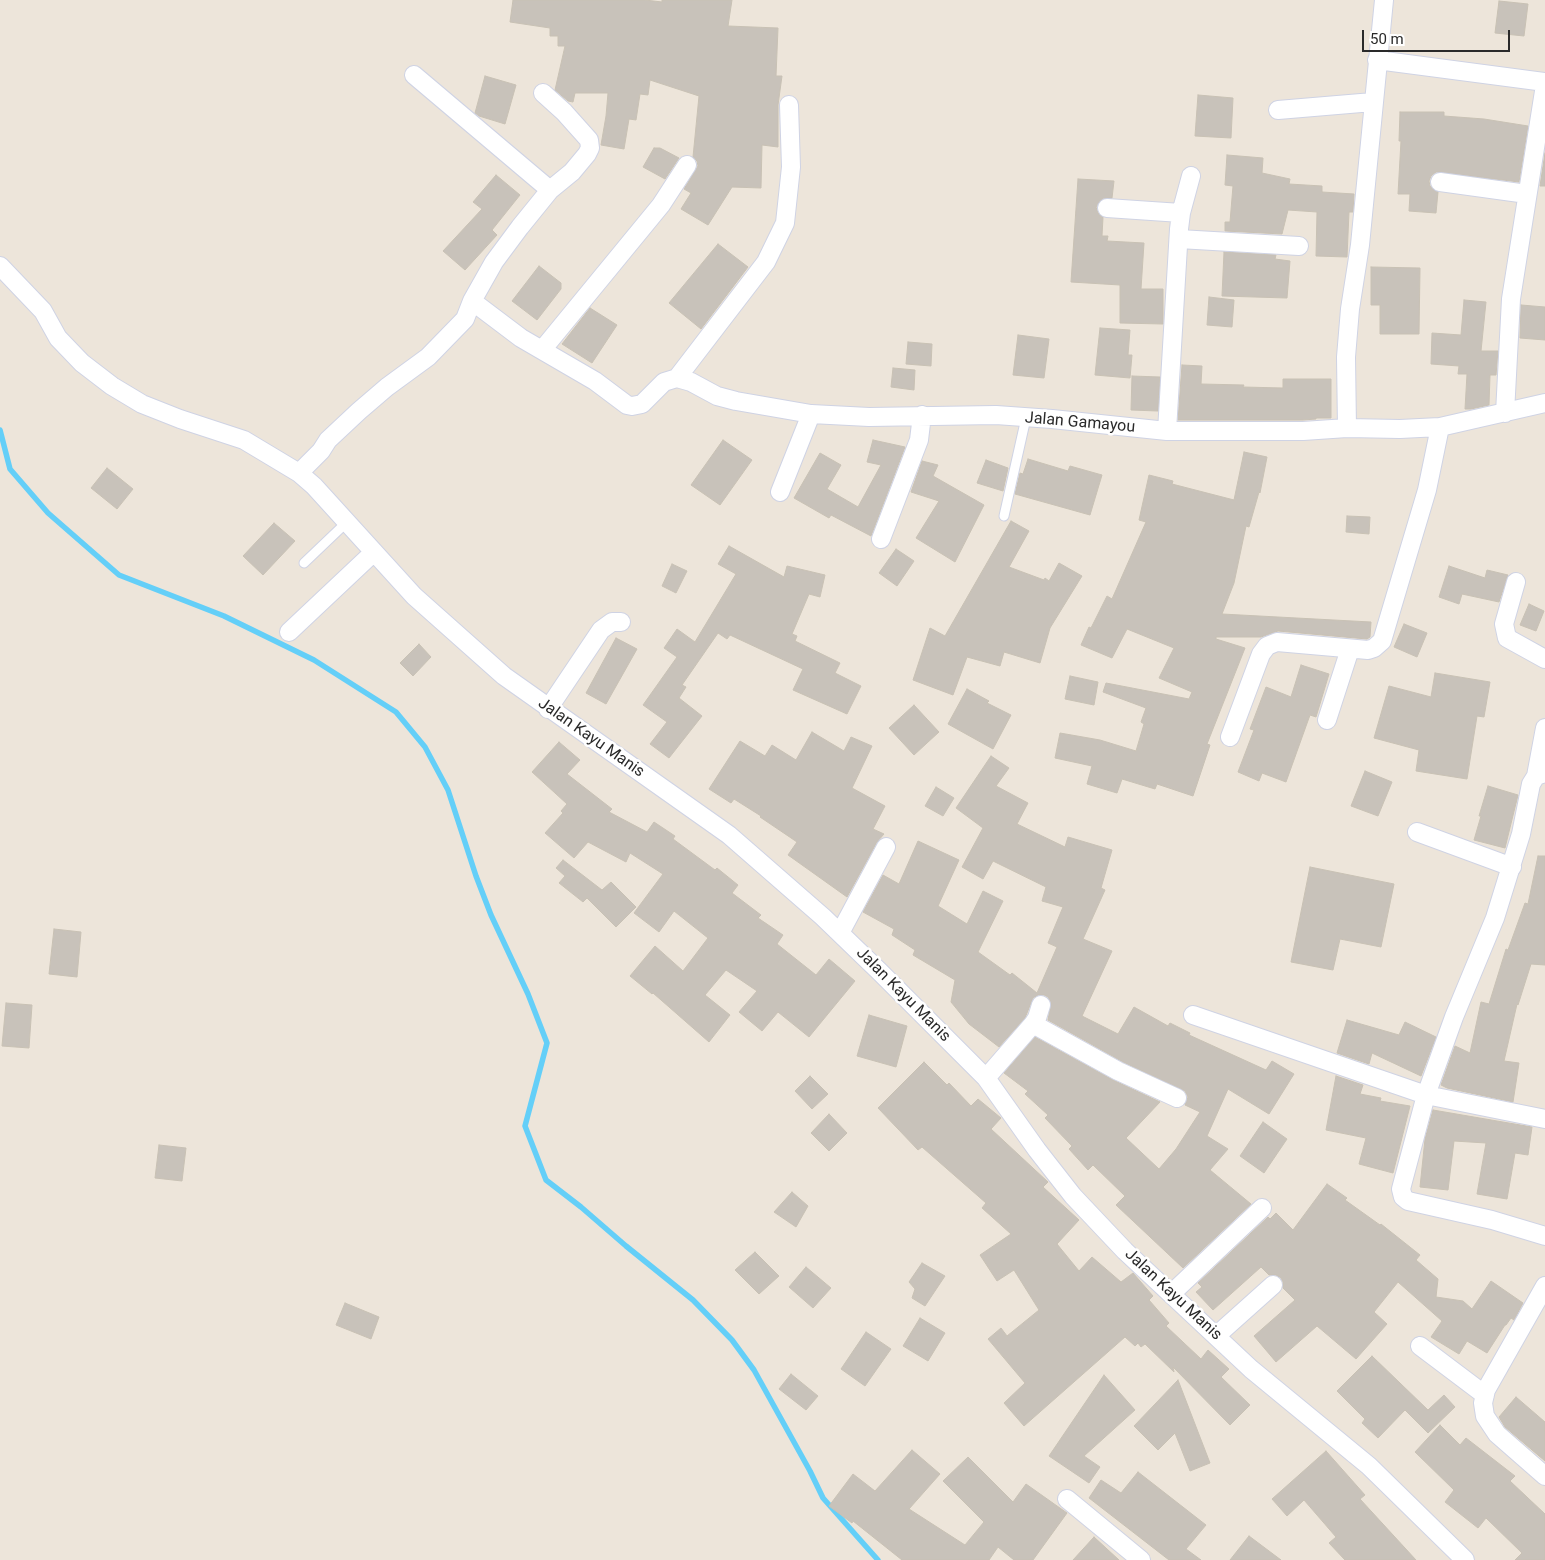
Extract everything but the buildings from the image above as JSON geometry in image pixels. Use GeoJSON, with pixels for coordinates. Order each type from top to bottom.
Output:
{"type":"FeatureCollection","features":[{"type":"Feature","properties":{"kind":"street"},"geometry":{"type":"LineString","coordinates":[[1347,428],[1346,357],[1350,310],[1360,244],[1384,0]]}},
{"type":"Feature","properties":{"kind":"street"},"geometry":{"type":"LineString","coordinates":[[1377,60],[1545,84],[1511,299],[1505,413]]}},
{"type":"Feature","properties":{"kind":"street"},"geometry":{"type":"LineString","coordinates":[[414,75],[550,190]]}},
{"type":"Feature","properties":{"kind":"street"},"geometry":{"type":"LineString","coordinates":[[299,473],[321,451],[328,440],[359,411],[387,387],[428,357],[465,319],[472,301],[494,262],[550,190],[572,172],[587,154],[590,148],[589,140],[564,112],[543,93]]}},
{"type":"Feature","properties":{"kind":"street"},"geometry":{"type":"LineString","coordinates":[[1278,110],[1373,102]]}},
{"type":"Feature","properties":{"kind":"street"},"geometry":{"type":"LineString","coordinates":[[472,301],[521,338],[595,381],[627,405],[635,406],[642,404],[664,382],[677,378],[766,262],[785,223],[792,167],[789,105]]}},
{"type":"Feature","properties":{"kind":"street"},"geometry":{"type":"LineString","coordinates":[[542,350],[661,205],[687,165]]}},
{"type":"Feature","properties":{"kind":"street"},"geometry":{"type":"LineString","coordinates":[[1167,431],[1181,213],[1191,176]]}},
{"type":"Feature","properties":{"kind":"street"},"geometry":{"type":"LineString","coordinates":[[1440,182],[1528,194]]}},
{"type":"Feature","properties":{"kind":"street"},"geometry":{"type":"LineString","coordinates":[[1107,208],[1181,213]]}},
{"type":"Feature","properties":{"kind":"street"},"geometry":{"type":"LineString","coordinates":[[1179,239],[1299,246]]}},
{"type":"Feature","properties":{"kind":"street","name":"Jalan Kayu Manis"},"geometry":{"type":"LineString","coordinates":[[0,266],[43,312],[58,338],[82,364],[112,386],[142,404],[244,440],[299,473],[314,486],[414,596],[504,676],[548,709],[729,835],[840,933],[986,1078],[1037,1150],[1073,1196],[1125,1251],[1258,1375],[1369,1466],[1466,1560]]}},
{"type":"Feature","properties":{"kind":"street","name":"Jalan Gamayou"},"geometry":{"type":"LineString","coordinates":[[677,378],[691,382],[718,396],[736,401],[812,414],[868,417],[996,415],[1167,431],[1303,431],[1347,428],[1400,429],[1440,427],[1545,403]]}},
{"type":"Feature","properties":{"kind":"street"},"geometry":{"type":"LineString","coordinates":[[780,492],[812,414]]}},
{"type":"Feature","properties":{"kind":"street"},"geometry":{"type":"LineString","coordinates":[[881,539],[919,440],[922,415]]}},
{"type":"Feature","properties":{"kind":"street"},"geometry":{"type":"LineString","coordinates":[[1230,737],[1261,654],[1267,646],[1277,642],[1350,649],[1374,648],[1382,641],[1427,490],[1440,427]]}},
{"type":"Feature","properties":{"kind":"street"},"geometry":{"type":"LineString","coordinates":[[289,632],[374,552]]}},
{"type":"Feature","properties":{"kind":"street"},"geometry":{"type":"LineString","coordinates":[[1516,582],[1504,624],[1507,638],[1520,647],[1545,659]]}},
{"type":"Feature","properties":{"kind":"street"},"geometry":{"type":"LineString","coordinates":[[548,709],[601,630],[612,622],[620,622]]}},
{"type":"Feature","properties":{"kind":"street"},"geometry":{"type":"LineString","coordinates":[[1327,720],[1350,649]]}},
{"type":"Feature","properties":{"kind":"street"},"geometry":{"type":"LineString","coordinates":[[1545,728],[1541,775],[1531,784],[1526,817],[1512,867],[1495,918],[1454,1018],[1426,1096],[1401,1189],[1403,1198],[1408,1201],[1492,1220],[1545,1236]]}},
{"type":"Feature","properties":{"kind":"street"},"geometry":{"type":"LineString","coordinates":[[1418,832],[1512,867]]}},
{"type":"Feature","properties":{"kind":"street"},"geometry":{"type":"LineString","coordinates":[[840,933],[886,847]]}},
{"type":"Feature","properties":{"kind":"street"},"geometry":{"type":"LineString","coordinates":[[986,1078],[1033,1024],[1041,1005]]}},
{"type":"Feature","properties":{"kind":"street"},"geometry":{"type":"LineString","coordinates":[[1193,1015],[1426,1096],[1545,1119]]}},
{"type":"Feature","properties":{"kind":"street"},"geometry":{"type":"LineString","coordinates":[[1033,1024],[1118,1071],[1177,1098]]}},
{"type":"Feature","properties":{"kind":"street"},"geometry":{"type":"LineString","coordinates":[[1171,1294],[1262,1208]]}},
{"type":"Feature","properties":{"kind":"street"},"geometry":{"type":"LineString","coordinates":[[1216,1336],[1272,1285]]}},
{"type":"Feature","properties":{"kind":"street"},"geometry":{"type":"LineString","coordinates":[[1545,1286],[1493,1377],[1483,1403],[1488,1423],[1497,1434],[1545,1476]]}},
{"type":"Feature","properties":{"kind":"street"},"geometry":{"type":"LineString","coordinates":[[1420,1346],[1485,1395]]}},
{"type":"Feature","properties":{"kind":"street"},"geometry":{"type":"LineString","coordinates":[[1067,1499],[1141,1560]]}},
{"type":"Feature","properties":{"kind":"lane"},"geometry":{"type":"LineString","coordinates":[[1004,516],[1026,418]]}},
{"type":"Feature","properties":{"kind":"lane"},"geometry":{"type":"LineString","coordinates":[[304,563],[347,522]]}},
{"type":"Feature","properties":{"kind":"waterway"},"geometry":{"type":"LineString","coordinates":[[0,430],[10,469],[48,513],[119,575],[224,616],[314,660],[396,712],[425,747],[448,790],[491,915],[528,994],[547,1043],[525,1126],[546,1180],[693,1300],[732,1340],[754,1370],[823,1498],[878,1560]]}}]}
